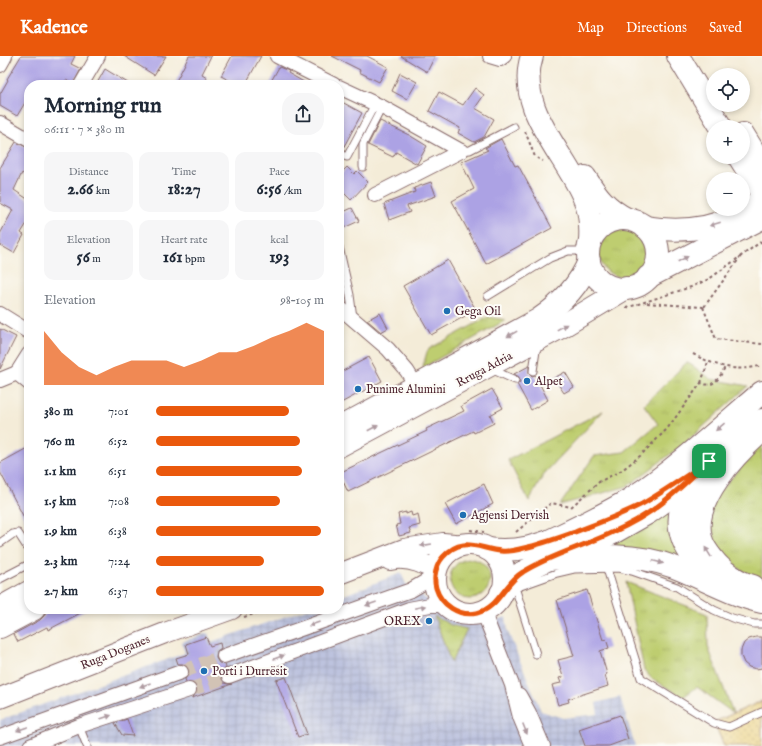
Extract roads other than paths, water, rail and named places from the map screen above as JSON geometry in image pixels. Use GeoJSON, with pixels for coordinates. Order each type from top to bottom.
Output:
{"type":"FeatureCollection","features":[{"type":"Feature","properties":{"kind":"main road"},"geometry":{"type":"LineString","coordinates":[[532,56],[528,77],[530,94],[542,124],[583,196],[590,223],[589,251],[595,275],[602,282],[616,288],[626,288],[641,283],[648,277],[654,269],[658,254],[654,239],[636,223],[612,221],[603,225],[595,232],[589,251]]}},
{"type":"Feature","properties":{"kind":"main road"},"geometry":{"type":"LineString","coordinates":[[543,56],[540,68],[540,83],[543,96],[552,119],[585,177],[598,197],[609,209],[636,223],[655,229],[682,229],[708,226],[736,216],[762,199]]}},
{"type":"Feature","properties":{"kind":"main road"},"geometry":{"type":"LineString","coordinates":[[671,56],[695,65],[718,120]]}},
{"type":"Feature","properties":{"kind":"main road"},"geometry":{"type":"LineString","coordinates":[[678,56],[695,65],[706,77]]}},
{"type":"Feature","properties":{"kind":"main road"},"geometry":{"type":"LineString","coordinates":[[750,145],[762,165]]}},
{"type":"Feature","properties":{"kind":"main road"},"geometry":{"type":"LineString","coordinates":[[743,164],[762,194]]}},
{"type":"Feature","properties":{"kind":"main road"},"geometry":{"type":"LineString","coordinates":[[648,277],[762,218]]}},
{"type":"Feature","properties":{"kind":"main road","name":"Rruga Adria"},"geometry":{"type":"LineString","coordinates":[[344,425],[417,387],[548,313],[573,290],[586,269],[589,251]]}},
{"type":"Feature","properties":{"kind":"main road","name":"Rruga Adria"},"geometry":{"type":"LineString","coordinates":[[344,443],[588,312],[626,288]]}},
{"type":"Feature","properties":{"kind":"main road"},"geometry":{"type":"LineString","coordinates":[[465,544],[456,547],[442,558],[435,573],[435,585],[438,594],[446,605],[458,612],[475,613],[483,611],[494,604],[523,572],[550,550],[632,497],[671,469],[756,397]]}},
{"type":"Feature","properties":{"kind":"main road"},"geometry":{"type":"LineString","coordinates":[[550,550],[611,534],[638,519],[662,503],[709,461],[762,420]]}},
{"type":"Feature","properties":{"kind":"main road"},"geometry":{"type":"LineString","coordinates":[[762,431],[729,464],[714,485],[706,500],[700,526],[701,538],[706,550],[716,563],[729,574],[749,585],[762,587]]}},
{"type":"Feature","properties":{"kind":"main road"},"geometry":{"type":"LineString","coordinates":[[709,461],[692,484],[681,507],[679,519],[680,530],[682,540],[694,560],[721,587]]}},
{"type":"Feature","properties":{"kind":"main road"},"geometry":{"type":"LineString","coordinates":[[344,572],[404,549],[443,543],[474,544],[487,549],[504,551],[550,550],[633,557],[655,561],[674,567],[746,598],[762,602]]}},
{"type":"Feature","properties":{"kind":"main road"},"geometry":{"type":"LineString","coordinates":[[487,549],[498,558],[502,566],[504,580],[510,587]]}},
{"type":"Feature","properties":{"kind":"main road"},"geometry":{"type":"LineString","coordinates":[[361,566],[404,558],[425,565],[435,573]]}},
{"type":"Feature","properties":{"kind":"main road"},"geometry":{"type":"LineString","coordinates":[[1,603],[24,594]]}},
{"type":"Feature","properties":{"kind":"main road"},"geometry":{"type":"LineString","coordinates":[[0,627],[25,614]]}},
{"type":"Feature","properties":{"kind":"main road","name":"Ruga Doganes"},"geometry":{"type":"LineString","coordinates":[[0,698],[165,633],[218,614]]}},
{"type":"Feature","properties":{"kind":"street"},"geometry":{"type":"LineString","coordinates":[[0,65],[5,56]]}},
{"type":"Feature","properties":{"kind":"street"},"geometry":{"type":"LineString","coordinates":[[84,80],[98,56]]}},
{"type":"Feature","properties":{"kind":"street"},"geometry":{"type":"LineString","coordinates":[[277,56],[311,80]]}},
{"type":"Feature","properties":{"kind":"street"},"geometry":{"type":"LineString","coordinates":[[490,56],[500,59],[504,56]]}},
{"type":"Feature","properties":{"kind":"street"},"geometry":{"type":"LineString","coordinates":[[344,89],[379,106],[461,151]]}},
{"type":"Feature","properties":{"kind":"street"},"geometry":{"type":"LineString","coordinates":[[0,124],[24,137]]}},
{"type":"Feature","properties":{"kind":"street"},"geometry":{"type":"LineString","coordinates":[[375,195],[461,151]]}},
{"type":"Feature","properties":{"kind":"street"},"geometry":{"type":"LineString","coordinates":[[344,311],[388,349],[407,371],[417,387]]}},
{"type":"Feature","properties":{"kind":"street"},"geometry":{"type":"LineString","coordinates":[[0,314],[24,329]]}},
{"type":"Feature","properties":{"kind":"street"},"geometry":{"type":"LineString","coordinates":[[0,380],[17,373],[24,362]]}},
{"type":"Feature","properties":{"kind":"street"},"geometry":{"type":"LineString","coordinates":[[17,373],[24,379]]}},
{"type":"Feature","properties":{"kind":"street"},"geometry":{"type":"LineString","coordinates":[[344,614],[411,590],[423,584],[435,573]]}},
{"type":"Feature","properties":{"kind":"street"},"geometry":{"type":"LineString","coordinates":[[229,676],[409,609],[430,605],[446,605]]}},
{"type":"Feature","properties":{"kind":"street"},"geometry":{"type":"LineString","coordinates":[[483,611],[512,684],[520,717],[532,746]]}},
{"type":"Feature","properties":{"kind":"street"},"geometry":{"type":"LineString","coordinates":[[224,656],[343,614]]}},
{"type":"Feature","properties":{"kind":"street"},"geometry":{"type":"LineString","coordinates":[[0,737],[181,672]]}},
{"type":"Feature","properties":{"kind":"street"},"geometry":{"type":"LineString","coordinates":[[512,684],[529,712],[543,746]]}},
{"type":"Feature","properties":{"kind":"street"},"geometry":{"type":"LineString","coordinates":[[30,746],[79,726],[189,690]]}},
{"type":"Feature","properties":{"kind":"lane"},"geometry":{"type":"LineString","coordinates":[[344,156],[346,157],[379,106]]}},
{"type":"Feature","properties":{"kind":"lane"},"geometry":{"type":"LineString","coordinates":[[363,167],[363,144],[379,106]]}},
{"type":"Feature","properties":{"kind":"lane"},"geometry":{"type":"LineString","coordinates":[[461,151],[470,150],[514,127]]}},
{"type":"Feature","properties":{"kind":"lane"},"geometry":{"type":"LineString","coordinates":[[488,296],[550,258],[568,251],[589,251]]}},
{"type":"Feature","properties":{"kind":"lane"},"geometry":{"type":"LineString","coordinates":[[344,269],[353,318]]}},
{"type":"Feature","properties":{"kind":"lane"},"geometry":{"type":"LineString","coordinates":[[533,371],[537,340]]}},
{"type":"Feature","properties":{"kind":"lane"},"geometry":{"type":"LineString","coordinates":[[487,367],[515,380]]}},
{"type":"Feature","properties":{"kind":"lane"},"geometry":{"type":"LineString","coordinates":[[0,543],[18,533],[24,542]]}},
{"type":"Feature","properties":{"kind":"lane"},"geometry":{"type":"LineString","coordinates":[[0,579],[24,567]]}},
{"type":"Feature","properties":{"kind":"lane"},"geometry":{"type":"LineString","coordinates":[[536,654],[510,587],[574,569],[619,568],[632,570],[677,587],[714,610],[732,618],[754,624],[762,624]]}},
{"type":"Feature","properties":{"kind":"lane"},"geometry":{"type":"LineString","coordinates":[[607,569],[641,678],[714,723],[729,727],[762,712]]}},
{"type":"Feature","properties":{"kind":"lane"},"geometry":{"type":"LineString","coordinates":[[79,726],[87,746]]}},
{"type":"Feature","properties":{"kind":"tunnel"},"geometry":{"type":"LineString","coordinates":[[181,672],[224,656]]}},
{"type":"Feature","properties":{"kind":"tunnel"},"geometry":{"type":"LineString","coordinates":[[189,690],[229,676]]}},
{"type":"Feature","properties":{"kind":"place","name":"Gega Oil"},"geometry":{"type":"Point","coordinates":[447,311]}},
{"type":"Feature","properties":{"kind":"place","name":"Alpet"},"geometry":{"type":"Point","coordinates":[527,381]}},
{"type":"Feature","properties":{"kind":"place","name":"Punime Alumini"},"geometry":{"type":"Point","coordinates":[358,389]}},
{"type":"Feature","properties":{"kind":"place","name":"Agjensi Dervish"},"geometry":{"type":"Point","coordinates":[463,515]}},
{"type":"Feature","properties":{"kind":"place","name":"OREX"},"geometry":{"type":"Point","coordinates":[429,621]}},
{"type":"Feature","properties":{"kind":"place","name":"Porti i Durrësit"},"geometry":{"type":"Point","coordinates":[204,671]}}]}
